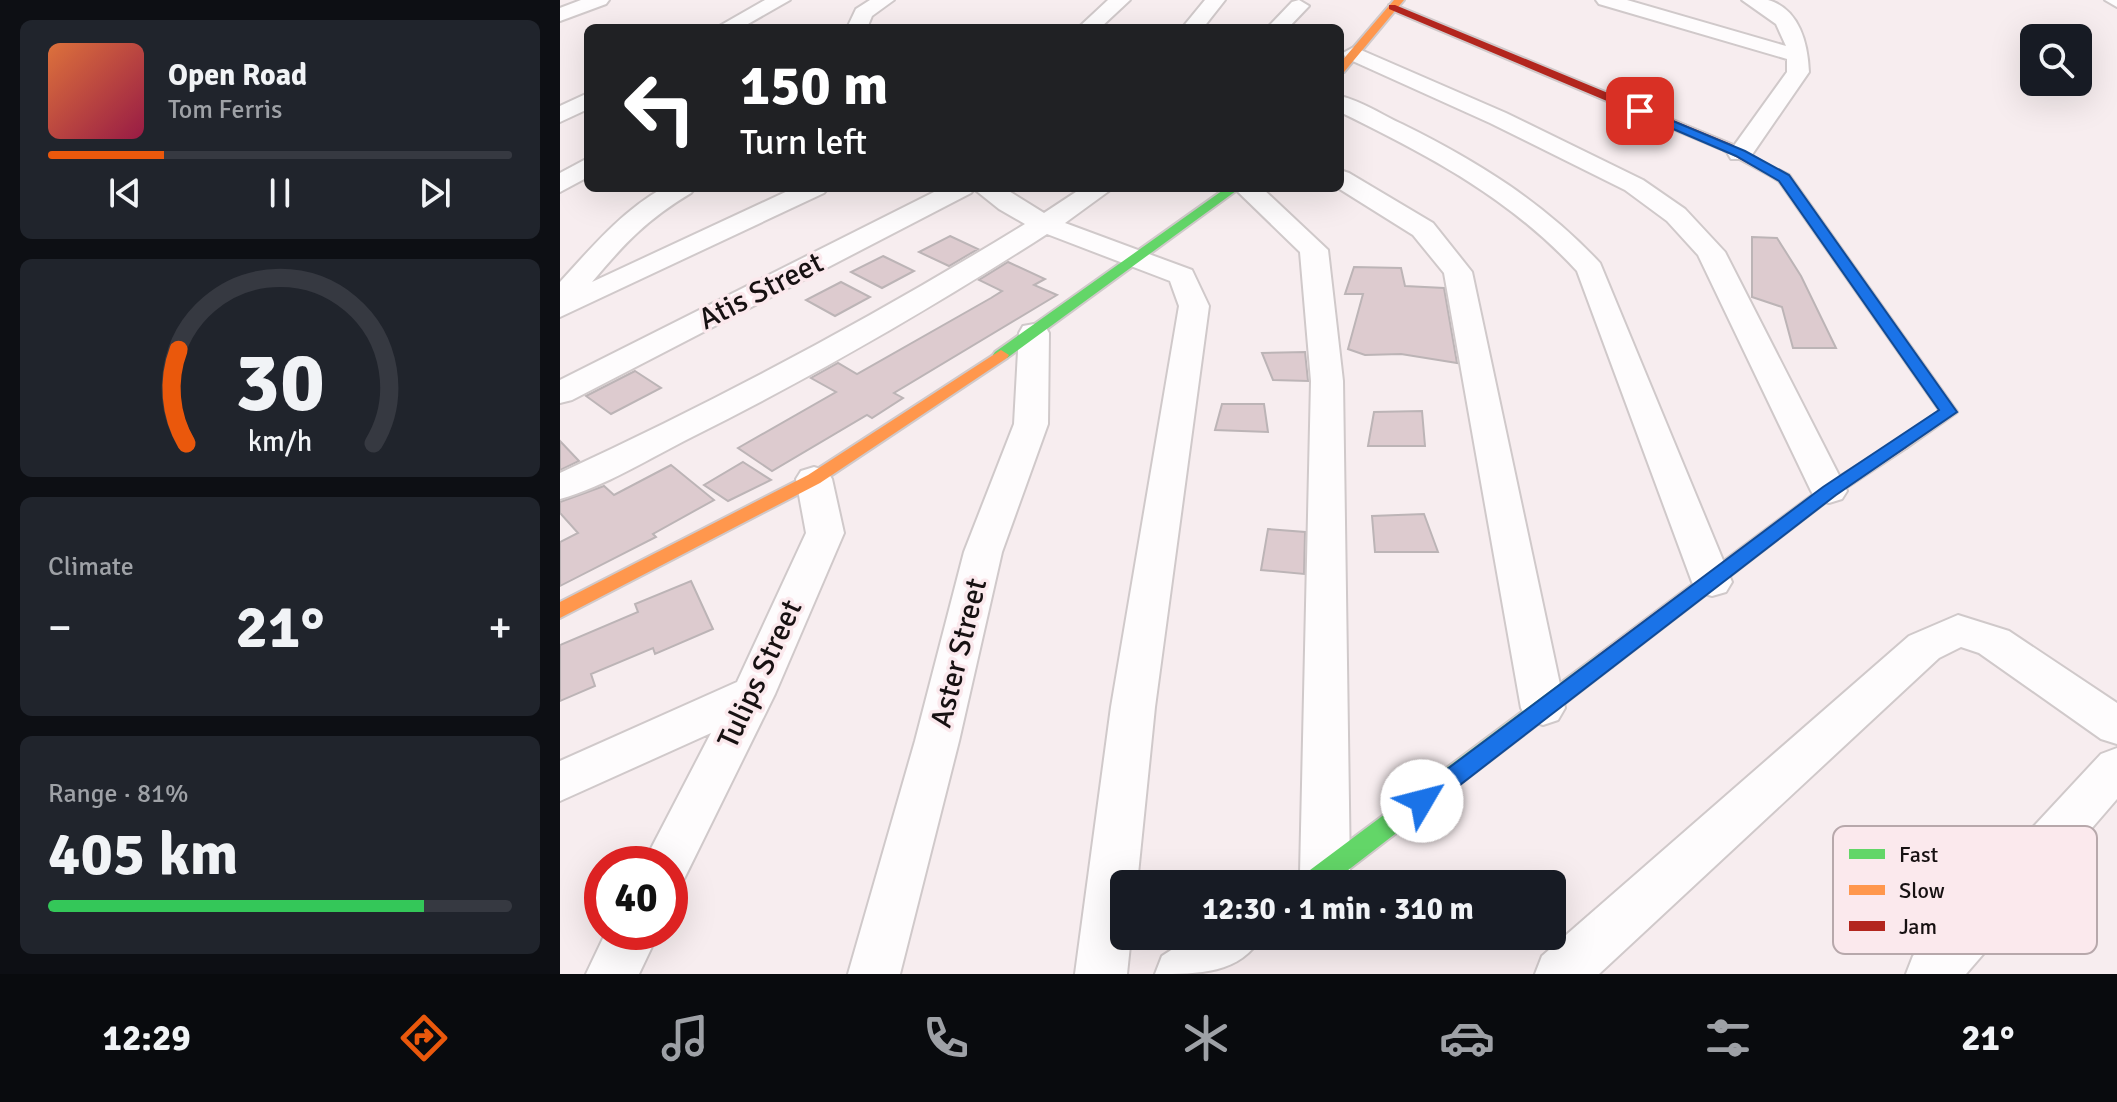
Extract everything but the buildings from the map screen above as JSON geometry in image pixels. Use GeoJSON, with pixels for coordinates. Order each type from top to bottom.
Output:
{"type":"FeatureCollection","features":[{"type":"Feature","properties":{"kind":"street"},"geometry":{"type":"LineString","coordinates":[[560,15],[599,0]]}},
{"type":"Feature","properties":{"kind":"street"},"geometry":{"type":"LineString","coordinates":[[734,24],[780,0]]}},
{"type":"Feature","properties":{"kind":"street"},"geometry":{"type":"LineString","coordinates":[[859,24],[863,13],[884,0]]}},
{"type":"Feature","properties":{"kind":"street"},"geometry":{"type":"LineString","coordinates":[[1093,24],[1120,0]]}},
{"type":"Feature","properties":{"kind":"street"},"geometry":{"type":"LineString","coordinates":[[1195,24],[1215,0]]}},
{"type":"Feature","properties":{"kind":"street"},"geometry":{"type":"LineString","coordinates":[[1606,0],[1799,56]]}},
{"type":"Feature","properties":{"kind":"street"},"geometry":{"type":"LineString","coordinates":[[1740,154],[1798,72],[1799,56],[1794,32],[1774,10],[1752,0]]}},
{"type":"Feature","properties":{"kind":"street"},"geometry":{"type":"LineString","coordinates":[[1330,870],[1829,491],[1949,412],[1784,178],[1740,154],[1396,4],[1347,62],[1498,118],[1634,185],[1676,215],[1711,252],[1829,491]]}},
{"type":"Feature","properties":{"kind":"street"},"geometry":{"type":"LineString","coordinates":[[1281,24],[1299,6]]}},
{"type":"Feature","properties":{"kind":"street"},"geometry":{"type":"LineString","coordinates":[[560,115],[584,102]]}},
{"type":"Feature","properties":{"kind":"street"},"geometry":{"type":"LineString","coordinates":[[1344,105],[1443,153],[1527,205],[1562,235],[1590,269],[1712,582]]}},
{"type":"Feature","properties":{"kind":"street"},"geometry":{"type":"LineString","coordinates":[[560,184],[584,169]]}},
{"type":"Feature","properties":{"kind":"street"},"geometry":{"type":"LineString","coordinates":[[1344,180],[1423,229],[1458,272],[1543,708]]}},
{"type":"Feature","properties":{"kind":"street"},"geometry":{"type":"LineString","coordinates":[[560,300],[624,228],[647,208],[675,192]]}},
{"type":"Feature","properties":{"kind":"street"},"geometry":{"type":"LineString","coordinates":[[560,308],[806,192]]}},
{"type":"Feature","properties":{"kind":"street","name":"Atis Street"},"geometry":{"type":"LineString","coordinates":[[560,393],[954,192]]}},
{"type":"Feature","properties":{"kind":"street"},"geometry":{"type":"LineString","coordinates":[[992,192],[1005,203],[1045,224],[1182,276],[1194,306],[1133,707],[1101,974]]}},
{"type":"Feature","properties":{"kind":"street"},"geometry":{"type":"LineString","coordinates":[[560,487],[642,450],[909,306],[1094,192]]}},
{"type":"Feature","properties":{"kind":"street"},"geometry":{"type":"LineString","coordinates":[[560,611],[814,479],[1034,333],[1229,192]]}},
{"type":"Feature","properties":{"kind":"street"},"geometry":{"type":"LineString","coordinates":[[1251,192],[1314,250],[1327,381],[1318,870]]}},
{"type":"Feature","properties":{"kind":"street","name":"Aster Street"},"geometry":{"type":"LineString","coordinates":[[874,974],[937,741],[983,552],[1031,424],[1034,333]]}},
{"type":"Feature","properties":{"kind":"street","name":"Tulips Street"},"geometry":{"type":"LineString","coordinates":[[676,846],[753,694],[825,533],[814,479]]}},
{"type":"Feature","properties":{"kind":"street"},"geometry":{"type":"LineString","coordinates":[[1561,974],[1924,647],[1958,630],[1994,642],[2117,726]]}},
{"type":"Feature","properties":{"kind":"street"},"geometry":{"type":"LineString","coordinates":[[560,782],[753,694]]}},
{"type":"Feature","properties":{"kind":"street"},"geometry":{"type":"LineString","coordinates":[[2064,826],[2117,767]]}},
{"type":"Feature","properties":{"kind":"street"},"geometry":{"type":"LineString","coordinates":[[612,974],[624,950]]}},
{"type":"Feature","properties":{"kind":"street"},"geometry":{"type":"LineString","coordinates":[[1181,974],[1216,950]]}},
{"type":"Feature","properties":{"kind":"street"},"geometry":{"type":"LineString","coordinates":[[1932,974],[1950,954]]}},
{"type":"Feature","properties":{"kind":"traffic: fast"},"geometry":{"type":"LineString","coordinates":[[1001,355],[1228,192]]}},
{"type":"Feature","properties":{"kind":"traffic: fast"},"geometry":{"type":"LineString","coordinates":[[1329,870],[1605,661]]}},
{"type":"Feature","properties":{"kind":"traffic: slow"},"geometry":{"type":"LineString","coordinates":[[1344,65],[1399,0]]}},
{"type":"Feature","properties":{"kind":"traffic: slow"},"geometry":{"type":"LineString","coordinates":[[1775,173],[1784,178],[1949,412],[1900,444]]}},
{"type":"Feature","properties":{"kind":"traffic: slow"},"geometry":{"type":"LineString","coordinates":[[560,611],[814,479],[1001,355]]}},
{"type":"Feature","properties":{"kind":"traffic: jam"},"geometry":{"type":"LineString","coordinates":[[1392,7],[1727,147],[1775,173]]}},
{"type":"Feature","properties":{"kind":"traffic: jam"},"geometry":{"type":"LineString","coordinates":[[1605,661],[1829,491],[1900,444]]}},
{"type":"Feature","properties":{"kind":"route"},"geometry":{"type":"LineString","coordinates":[[1422,801],[1829,491],[1949,412],[1784,178],[1740,154],[1640,111]]}}]}
